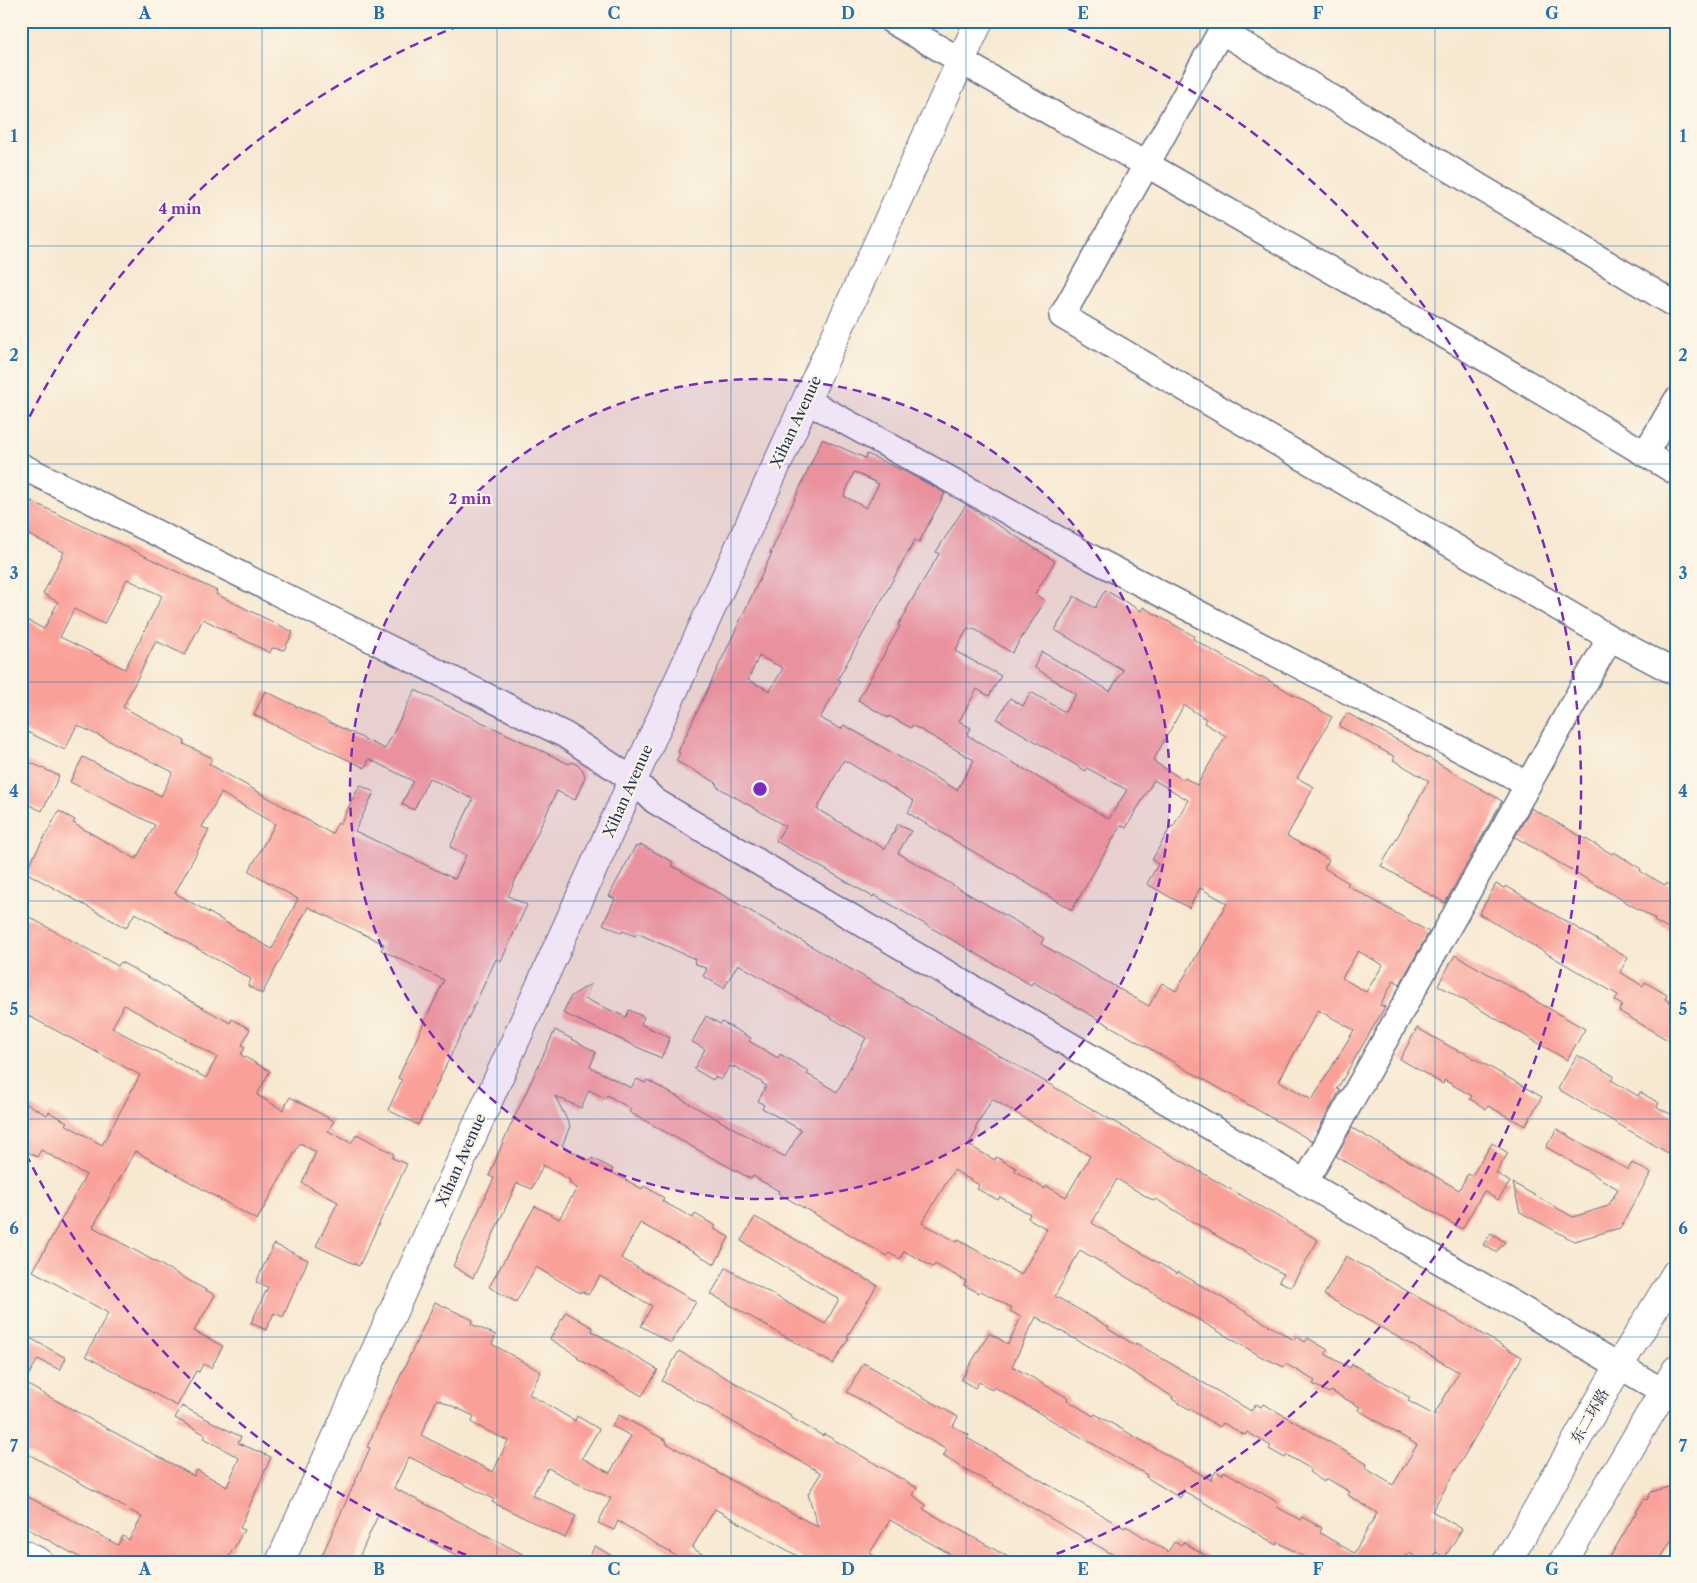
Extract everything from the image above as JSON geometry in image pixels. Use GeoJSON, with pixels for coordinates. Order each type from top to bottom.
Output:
{"type":"FeatureCollection","features":[{"type":"Feature","properties":{"kind":"main road","name":"Xihan Avenue"},"geometry":{"type":"LineString","coordinates":[[280,1562],[627,776],[806,400],[956,57],[964,21]]}},
{"type":"Feature","properties":{"kind":"main road","name":"Xihan Avenue"},"geometry":{"type":"LineString","coordinates":[[265,1562],[956,57],[979,21]]}},
{"type":"Feature","properties":{"kind":"main road","name":"东二环路"},"geometry":{"type":"LineString","coordinates":[[1507,1562],[1618,1366],[1676,1273]]}},
{"type":"Feature","properties":{"kind":"main road"},"geometry":{"type":"LineString","coordinates":[[1563,1562],[1672,1387]]}},
{"type":"Feature","properties":{"kind":"main road"},"geometry":{"type":"LineString","coordinates":[[21,1553],[39,1562]]}},
{"type":"Feature","properties":{"kind":"street"},"geometry":{"type":"LineString","coordinates":[[892,21],[1498,366],[1676,472]]}},
{"type":"Feature","properties":{"kind":"street"},"geometry":{"type":"LineString","coordinates":[[1676,305],[1221,31],[1062,316],[1610,638],[1676,673]]}},
{"type":"Feature","properties":{"kind":"street"},"geometry":{"type":"LineString","coordinates":[[806,400],[1094,559],[1527,784]]}},
{"type":"Feature","properties":{"kind":"street"},"geometry":{"type":"LineString","coordinates":[[1645,454],[1676,402]]}},
{"type":"Feature","properties":{"kind":"street"},"geometry":{"type":"LineString","coordinates":[[21,466],[565,735],[627,776],[655,801],[1618,1366],[1672,1387]]}},
{"type":"Feature","properties":{"kind":"street"},"geometry":{"type":"LineString","coordinates":[[1305,1183],[1610,638]]}},
{"type":"Feature","properties":{"kind":"building"},"geometry":{"type":"Polygon","coordinates":[[[822,439],[865,458],[867,454],[945,493],[919,542],[915,540],[838,679],[841,681],[820,718],[841,729],[844,725],[957,790],[974,760],[912,725],[911,728],[889,716],[888,718],[858,700],[900,626],[898,625],[906,610],[939,554],[936,552],[966,505],[1055,561],[1035,594],[1045,601],[1012,653],[973,628],[972,630],[968,628],[955,651],[1001,676],[989,696],[977,689],[959,721],[971,728],[967,735],[1109,819],[1127,790],[1087,768],[1086,771],[997,719],[1010,698],[1023,706],[1031,692],[1065,712],[1076,694],[1034,667],[1042,652],[1110,691],[1123,670],[1055,630],[1074,596],[1095,608],[1105,590],[1141,611],[1143,607],[1194,636],[1193,639],[1260,678],[1261,676],[1332,717],[1297,778],[1314,787],[1287,836],[1329,860],[1324,868],[1349,883],[1347,885],[1429,932],[1400,984],[1394,980],[1380,1005],[1385,1007],[1337,1089],[1340,1090],[1312,1141],[1033,982],[1031,985],[776,841],[785,826],[716,786],[717,783],[676,761],[680,753],[678,752],[772,553],[770,554],[822,439]],[[854,472],[844,496],[866,508],[879,484],[854,472]],[[759,656],[748,680],[770,691],[783,668],[759,656]],[[1184,705],[1153,761],[1183,780],[1185,778],[1197,785],[1226,736],[1204,723],[1206,719],[1184,705]],[[844,760],[817,809],[885,849],[898,824],[911,831],[898,853],[1044,938],[1041,944],[1149,1006],[1162,983],[1176,991],[1227,903],[1200,888],[1189,908],[1147,884],[1158,864],[1152,860],[1188,800],[1154,780],[1126,828],[1121,825],[1072,910],[908,813],[914,801],[844,760]],[[1358,951],[1342,978],[1366,992],[1383,965],[1358,951]],[[1318,1010],[1279,1081],[1312,1100],[1354,1030],[1318,1010]]]}},
{"type":"Feature","properties":{"kind":"building"},"geometry":{"type":"Polygon","coordinates":[[[21,496],[217,591],[216,594],[293,632],[284,650],[272,648],[270,653],[203,619],[185,655],[156,641],[123,707],[185,741],[184,744],[212,758],[209,764],[332,834],[338,822],[340,824],[360,785],[374,792],[355,831],[455,879],[466,855],[450,847],[473,799],[429,778],[414,810],[402,804],[413,781],[369,759],[365,768],[254,715],[265,691],[385,749],[415,690],[569,764],[572,762],[583,770],[585,777],[575,800],[557,791],[508,896],[527,905],[501,961],[496,959],[418,1125],[388,1110],[402,1080],[398,1078],[444,980],[381,950],[384,944],[308,907],[262,994],[248,986],[251,979],[135,913],[126,928],[25,872],[59,811],[75,820],[73,823],[136,859],[155,825],[70,782],[83,757],[161,796],[173,772],[77,725],[65,750],[21,729],[21,617],[44,629],[58,602],[43,594],[64,552],[21,531],[21,496]],[[127,579],[104,624],[74,609],[60,637],[125,669],[162,596],[127,579]],[[221,793],[202,827],[209,830],[175,893],[272,949],[298,899],[249,871],[275,824],[221,793]]]}},
{"type":"Feature","properties":{"kind":"building"},"geometry":{"type":"Polygon","coordinates":[[[1347,713],[1403,743],[1502,801],[1445,903],[1381,866],[1429,781],[1393,760],[1395,757],[1339,726],[1347,713]]]}},
{"type":"Feature","properties":{"kind":"building"},"geometry":{"type":"Polygon","coordinates":[[[21,758],[59,776],[42,811],[21,801],[21,758]]]}},
{"type":"Feature","properties":{"kind":"building"},"geometry":{"type":"Polygon","coordinates":[[[1531,808],[1612,854],[1614,852],[1641,869],[1640,871],[1665,885],[1666,883],[1676,888],[1676,921],[1670,930],[1654,921],[1655,919],[1515,837],[1531,808]]]}},
{"type":"Feature","properties":{"kind":"building"},"geometry":{"type":"Polygon","coordinates":[[[642,845],[673,862],[671,865],[1318,1240],[1291,1287],[1279,1281],[1283,1274],[1156,1199],[1154,1201],[1117,1179],[1092,1223],[1177,1274],[1178,1272],[1294,1340],[1296,1336],[1305,1342],[1308,1338],[1328,1350],[1325,1354],[1350,1368],[1352,1364],[1398,1390],[1410,1398],[1408,1401],[1434,1415],[1459,1372],[1324,1295],[1346,1256],[1522,1357],[1432,1511],[1462,1529],[1445,1557],[1436,1552],[1430,1562],[1423,1562],[1408,1552],[1402,1562],[1313,1562],[1278,1542],[1277,1545],[1184,1491],[1180,1498],[1146,1477],[1147,1475],[994,1387],[992,1390],[979,1382],[975,1388],[961,1380],[989,1333],[1008,1344],[1021,1317],[1010,1311],[1012,1308],[981,1291],[979,1293],[964,1285],[966,1281],[935,1264],[933,1267],[904,1251],[900,1259],[889,1253],[887,1256],[778,1193],[779,1191],[753,1176],[751,1179],[629,1112],[631,1109],[607,1095],[605,1098],[589,1090],[581,1108],[555,1096],[570,1126],[562,1146],[590,1161],[592,1158],[613,1169],[611,1172],[642,1189],[644,1186],[664,1198],[662,1201],[693,1218],[695,1214],[716,1226],[714,1229],[729,1237],[715,1264],[640,1223],[621,1258],[696,1302],[671,1343],[641,1326],[652,1306],[600,1276],[588,1295],[581,1291],[580,1293],[536,1267],[516,1302],[489,1287],[535,1206],[559,1219],[577,1188],[569,1183],[570,1180],[543,1165],[532,1189],[517,1183],[473,1278],[453,1266],[494,1178],[489,1176],[503,1142],[555,1030],[596,1052],[590,1067],[631,1088],[637,1079],[645,1083],[647,1080],[785,1157],[801,1130],[762,1108],[764,1105],[758,1101],[766,1086],[763,1083],[734,1066],[734,1068],[730,1066],[721,1080],[715,1077],[713,1080],[694,1069],[705,1049],[692,1042],[706,1016],[720,1024],[722,1022],[751,1038],[749,1041],[778,1058],[780,1054],[809,1071],[807,1074],[837,1092],[866,1038],[738,964],[724,988],[703,976],[707,969],[694,963],[695,959],[637,933],[635,936],[623,931],[622,933],[603,924],[615,899],[609,896],[635,847],[642,845]],[[992,1099],[975,1129],[977,1130],[968,1145],[995,1160],[996,1157],[1016,1168],[1015,1171],[1045,1189],[1046,1186],[1066,1197],[1090,1156],[992,1099]],[[954,1170],[922,1223],[957,1242],[958,1240],[1021,1275],[1047,1229],[1028,1218],[1030,1214],[1000,1197],[998,1200],[977,1189],[979,1185],[954,1170]],[[1080,1250],[1055,1296],[1109,1327],[1108,1329],[1135,1345],[1136,1343],[1251,1411],[1256,1404],[1261,1407],[1263,1404],[1285,1416],[1367,1464],[1365,1468],[1393,1485],[1417,1445],[1358,1410],[1360,1407],[1331,1391],[1329,1393],[1313,1384],[1315,1381],[1286,1364],[1284,1367],[1262,1357],[1080,1250]],[[1036,1317],[1012,1366],[1068,1398],[1067,1400],[1093,1416],[1095,1414],[1211,1480],[1216,1471],[1222,1475],[1224,1471],[1279,1503],[1277,1507],[1300,1520],[1302,1517],[1322,1528],[1320,1533],[1354,1553],[1377,1513],[1348,1495],[1350,1492],[1326,1478],[1324,1482],[1309,1472],[1311,1469],[1287,1455],[1285,1458],[1269,1449],[1271,1446],[1247,1432],[1245,1435],[1223,1423],[1220,1427],[1172,1399],[1173,1397],[1123,1366],[1036,1317]]]}},
{"type":"Feature","properties":{"kind":"building"},"geometry":{"type":"Polygon","coordinates":[[[1496,884],[1504,888],[1506,886],[1628,958],[1620,972],[1643,986],[1645,982],[1667,995],[1665,999],[1676,1006],[1676,1045],[1619,1011],[1622,1005],[1615,1001],[1618,995],[1479,914],[1496,884]]]}},
{"type":"Feature","properties":{"kind":"building"},"geometry":{"type":"Polygon","coordinates":[[[21,916],[27,919],[29,917],[118,966],[121,962],[230,1023],[232,1019],[250,1029],[242,1045],[245,1047],[241,1055],[270,1071],[257,1095],[283,1110],[290,1097],[334,1121],[328,1131],[351,1143],[357,1134],[394,1154],[392,1158],[407,1164],[359,1266],[316,1246],[338,1202],[302,1183],[316,1152],[300,1143],[257,1220],[135,1151],[93,1227],[215,1295],[194,1331],[223,1346],[211,1368],[203,1364],[199,1372],[196,1371],[177,1406],[86,1356],[108,1313],[33,1271],[86,1175],[41,1150],[37,1157],[21,1148],[21,1101],[47,1115],[49,1112],[67,1122],[65,1124],[102,1145],[140,1075],[21,1012],[21,916]],[[124,1005],[112,1028],[206,1078],[217,1057],[124,1005]]]}},
{"type":"Feature","properties":{"kind":"building"},"geometry":{"type":"Polygon","coordinates":[[[1455,955],[1585,1029],[1567,1060],[1438,985],[1455,955]]]}},
{"type":"Feature","properties":{"kind":"building"},"geometry":{"type":"Polygon","coordinates":[[[591,984],[585,999],[626,1017],[629,1010],[644,1017],[641,1024],[670,1038],[661,1058],[563,1013],[571,996],[591,984]]]}},
{"type":"Feature","properties":{"kind":"building"},"geometry":{"type":"Polygon","coordinates":[[[1417,1028],[1542,1097],[1525,1126],[1488,1106],[1486,1109],[1470,1099],[1472,1096],[1444,1080],[1443,1084],[1400,1059],[1417,1028]]]}},
{"type":"Feature","properties":{"kind":"building"},"geometry":{"type":"Polygon","coordinates":[[[1577,1055],[1614,1076],[1611,1080],[1638,1096],[1640,1092],[1659,1103],[1657,1107],[1676,1117],[1676,1154],[1670,1150],[1668,1153],[1558,1089],[1577,1055]]]}},
{"type":"Feature","properties":{"kind":"building"},"geometry":{"type":"Polygon","coordinates":[[[1352,1128],[1459,1190],[1468,1174],[1472,1176],[1492,1143],[1508,1153],[1496,1173],[1510,1182],[1498,1200],[1484,1191],[1462,1229],[1336,1156],[1352,1128]]]}},
{"type":"Feature","properties":{"kind":"building"},"geometry":{"type":"Polygon","coordinates":[[[1557,1129],[1628,1170],[1632,1163],[1651,1173],[1620,1228],[1574,1241],[1520,1212],[1513,1183],[1573,1217],[1608,1206],[1618,1189],[1546,1147],[1557,1129]]]}},
{"type":"Feature","properties":{"kind":"building"},"geometry":{"type":"Polygon","coordinates":[[[755,1217],[877,1285],[833,1364],[711,1294],[726,1268],[825,1324],[839,1299],[741,1241],[755,1217]]]}},
{"type":"Feature","properties":{"kind":"building"},"geometry":{"type":"Polygon","coordinates":[[[1491,1233],[1505,1242],[1496,1252],[1483,1245],[1491,1233]]]}},
{"type":"Feature","properties":{"kind":"building"},"geometry":{"type":"Polygon","coordinates":[[[274,1244],[308,1260],[283,1317],[274,1313],[266,1330],[251,1323],[268,1287],[256,1282],[274,1244]]]}},
{"type":"Feature","properties":{"kind":"building"},"geometry":{"type":"Polygon","coordinates":[[[435,1302],[473,1320],[471,1324],[496,1335],[492,1344],[541,1372],[529,1394],[575,1421],[577,1416],[599,1429],[582,1458],[610,1473],[631,1436],[612,1426],[619,1415],[667,1441],[666,1443],[716,1472],[818,1527],[808,1494],[821,1473],[662,1381],[679,1351],[791,1415],[790,1417],[823,1436],[824,1434],[917,1488],[913,1495],[926,1505],[923,1509],[1017,1562],[964,1562],[890,1520],[870,1553],[884,1562],[808,1562],[715,1509],[692,1548],[716,1562],[686,1562],[618,1521],[614,1530],[598,1523],[611,1498],[578,1484],[548,1468],[532,1495],[576,1516],[565,1538],[492,1502],[494,1499],[409,1457],[394,1488],[538,1562],[470,1562],[378,1515],[357,1562],[319,1562],[370,1448],[367,1447],[435,1302]],[[437,1399],[421,1435],[493,1472],[508,1441],[472,1423],[474,1416],[437,1399]]]}},
{"type":"Feature","properties":{"kind":"building"},"geometry":{"type":"Polygon","coordinates":[[[566,1312],[593,1328],[592,1331],[658,1370],[642,1396],[577,1358],[578,1356],[550,1339],[566,1312]]]}},
{"type":"Feature","properties":{"kind":"building"},"geometry":{"type":"Polygon","coordinates":[[[21,1333],[66,1358],[60,1370],[38,1359],[24,1383],[194,1476],[197,1470],[227,1487],[239,1458],[204,1438],[206,1435],[175,1418],[182,1406],[241,1437],[238,1443],[271,1457],[240,1528],[244,1530],[226,1562],[88,1562],[21,1525],[21,1493],[118,1545],[123,1536],[129,1540],[142,1517],[21,1450],[21,1333]]]}},
{"type":"Feature","properties":{"kind":"building"},"geometry":{"type":"Polygon","coordinates":[[[864,1363],[958,1417],[953,1426],[969,1435],[967,1438],[1119,1525],[1125,1528],[1126,1526],[1168,1552],[1174,1542],[1181,1545],[1183,1542],[1216,1562],[1126,1562],[943,1456],[947,1450],[847,1392],[864,1363]]]}},
{"type":"Feature","properties":{"kind":"building"},"geometry":{"type":"Polygon","coordinates":[[[1676,1485],[1676,1532],[1659,1562],[1607,1562],[1644,1499],[1647,1500],[1651,1492],[1676,1485]]]}},
{"type":"Feature","properties":{"kind":"building"},"geometry":{"type":"Polygon","coordinates":[[[595,1546],[622,1562],[586,1562],[595,1546]]]}}]}
